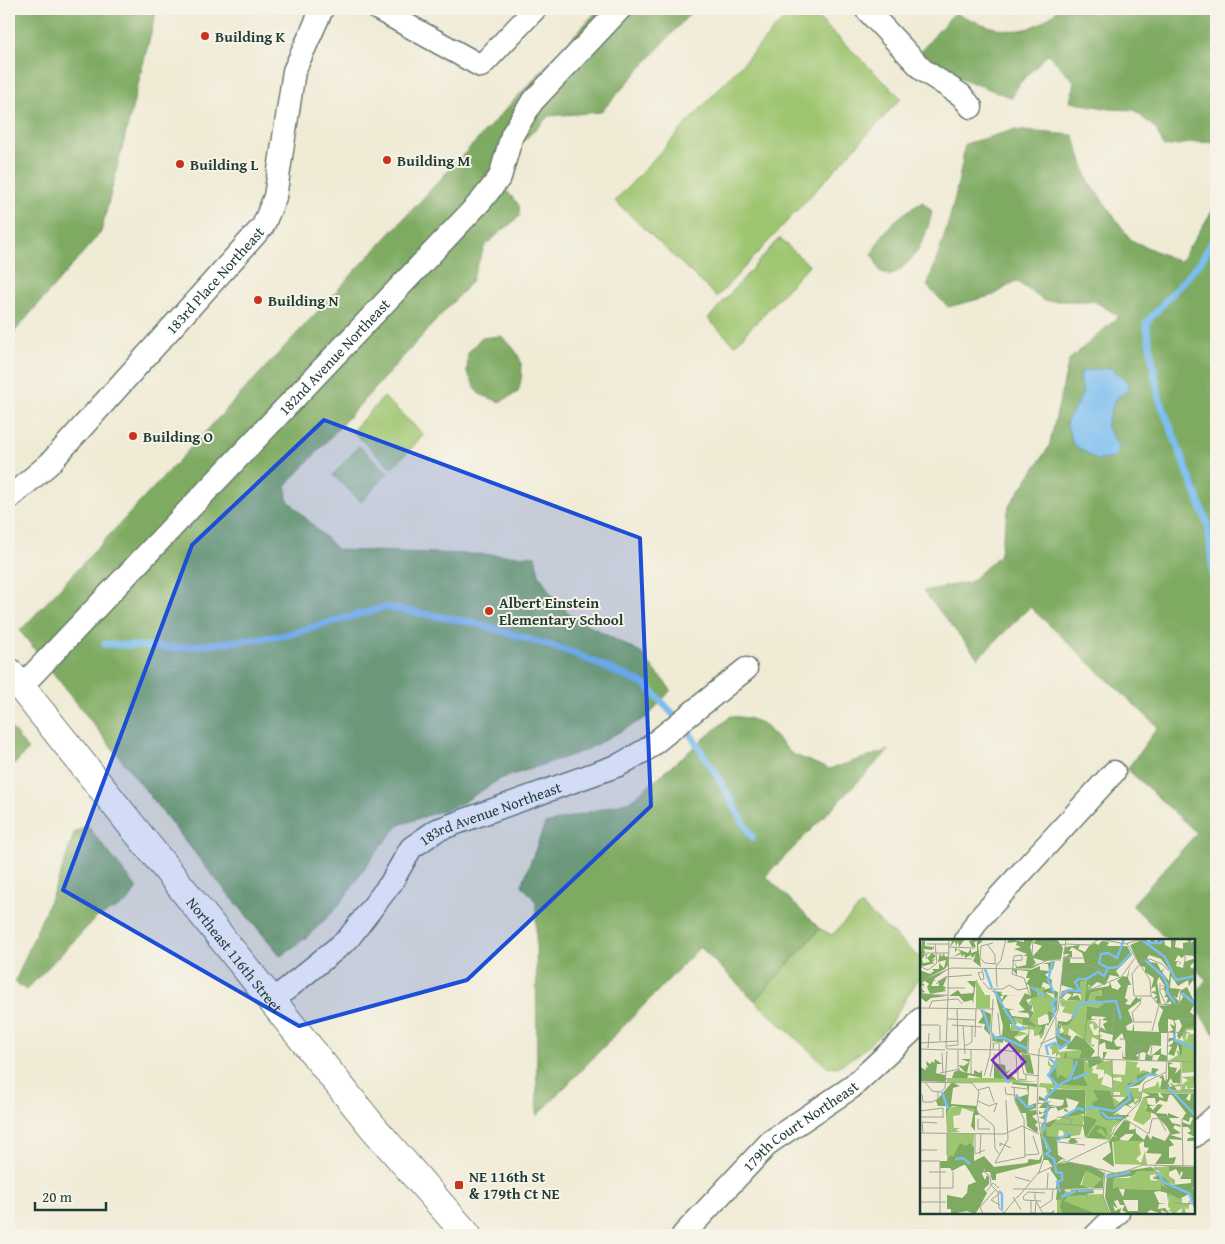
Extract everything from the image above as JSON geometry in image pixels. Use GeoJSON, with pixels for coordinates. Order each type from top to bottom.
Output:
{"type":"FeatureCollection","features":[{"type":"Feature","properties":{"kind":"street","name":"183rd Place Northeast"},"geometry":{"type":"LineString","coordinates":[[9,498],[49,464],[264,226],[275,197],[294,70],[322,9]]}},
{"type":"Feature","properties":{"kind":"street"},"geometry":{"type":"LineString","coordinates":[[378,9],[481,66],[535,9]]}},
{"type":"Feature","properties":{"kind":"street","name":"182nd Avenue Northeast"},"geometry":{"type":"LineString","coordinates":[[15,679],[481,200],[500,178],[512,135],[532,102],[620,9]]}},
{"type":"Feature","properties":{"kind":"street"},"geometry":{"type":"LineString","coordinates":[[866,9],[923,70],[961,95],[971,107]]}},
{"type":"Feature","properties":{"kind":"street","name":"183rd Avenue Northeast"},"geometry":{"type":"LineString","coordinates":[[272,1001],[348,939],[391,883],[411,848],[437,830],[619,765],[647,749],[746,669]]}},
{"type":"Feature","properties":{"kind":"street","name":"Northeast 116th Street"},"geometry":{"type":"LineString","coordinates":[[15,679],[372,1126],[467,1235]]}},
{"type":"Feature","properties":{"kind":"street"},"geometry":{"type":"LineString","coordinates":[[967,939],[977,921],[1114,772]]}},
{"type":"Feature","properties":{"kind":"street","name":"179th Court Northeast"},"geometry":{"type":"LineString","coordinates":[[683,1235],[770,1142],[852,1087],[913,1030],[920,1020]]}},
{"type":"Feature","properties":{"kind":"street"},"geometry":{"type":"LineString","coordinates":[[1195,1135],[1216,1116]]}},
{"type":"Feature","properties":{"kind":"street"},"geometry":{"type":"LineString","coordinates":[[1096,1235],[1117,1214]]}},
{"type":"Feature","properties":{"kind":"highlighted area"},"geometry":{"type":"Polygon","coordinates":[[[324,420],[640,538],[651,806],[467,980],[299,1026],[63,890],[192,545],[324,420]]]}},
{"type":"Feature","properties":{"kind":"green space"},"geometry":{"type":"Polygon","coordinates":[[[9,9],[157,9],[101,232],[9,338],[9,9]]]}},
{"type":"Feature","properties":{"kind":"green space"},"geometry":{"type":"Polygon","coordinates":[[[599,9],[694,9],[601,112],[549,116],[491,173],[519,205],[520,216],[485,245],[471,282],[286,486],[287,499],[338,550],[535,556],[539,574],[550,593],[571,616],[641,653],[671,690],[647,717],[584,751],[500,779],[459,805],[399,825],[376,852],[337,908],[307,937],[281,956],[213,876],[20,631],[599,9]]]}},
{"type":"Feature","properties":{"kind":"green space"},"geometry":{"type":"Polygon","coordinates":[[[793,9],[809,9],[901,98],[717,297],[615,201],[793,9]]]}},
{"type":"Feature","properties":{"kind":"green space"},"geometry":{"type":"Polygon","coordinates":[[[1058,9],[1216,9],[1216,143],[1196,142],[1164,147],[1156,129],[1134,110],[1110,109],[1070,102],[1074,81],[1048,54],[1019,84],[1012,98],[963,79],[921,51],[954,13],[995,28],[1020,30],[1032,27],[1045,20],[1058,9]]]}},
{"type":"Feature","properties":{"kind":"green space"},"geometry":{"type":"Polygon","coordinates":[[[1013,130],[1073,135],[1088,180],[1131,240],[1180,262],[1216,205],[1216,1036],[1195,1008],[1195,994],[1206,980],[1195,968],[1195,939],[1166,939],[1132,905],[1197,833],[1127,769],[1158,727],[1030,607],[978,658],[923,591],[970,582],[999,556],[1009,506],[1049,447],[1069,360],[1119,316],[1094,301],[1044,301],[1016,281],[994,295],[948,307],[927,286],[950,216],[959,181],[965,144],[1013,130]]]}},
{"type":"Feature","properties":{"kind":"green space"},"geometry":{"type":"Polygon","coordinates":[[[923,202],[932,211],[923,240],[913,256],[899,270],[890,276],[880,271],[872,254],[876,245],[899,217],[923,202]]]}},
{"type":"Feature","properties":{"kind":"green space"},"geometry":{"type":"Polygon","coordinates":[[[779,238],[809,265],[735,345],[708,319],[779,238]]]}},
{"type":"Feature","properties":{"kind":"green space"},"geometry":{"type":"Polygon","coordinates":[[[501,336],[518,355],[522,374],[518,392],[500,402],[479,394],[467,372],[468,353],[481,338],[501,336]]]}},
{"type":"Feature","properties":{"kind":"green space"},"geometry":{"type":"Polygon","coordinates":[[[384,397],[424,435],[392,468],[352,431],[384,397]]]}},
{"type":"Feature","properties":{"kind":"green space"},"geometry":{"type":"Polygon","coordinates":[[[359,446],[388,473],[361,502],[333,475],[359,446]]]}},
{"type":"Feature","properties":{"kind":"green space"},"geometry":{"type":"Polygon","coordinates":[[[731,716],[748,718],[762,723],[792,754],[829,769],[889,750],[766,876],[820,929],[755,1001],[700,947],[537,1116],[536,902],[522,885],[545,824],[630,801],[731,716]]]}},
{"type":"Feature","properties":{"kind":"green space"},"geometry":{"type":"Polygon","coordinates":[[[9,725],[28,750],[9,770],[9,725]]]}},
{"type":"Feature","properties":{"kind":"green space"},"geometry":{"type":"Polygon","coordinates":[[[87,825],[137,888],[127,903],[96,918],[26,990],[15,982],[60,876],[74,833],[87,825]]]}},
{"type":"Feature","properties":{"kind":"green space"},"geometry":{"type":"Polygon","coordinates":[[[861,905],[920,958],[920,977],[887,1028],[860,1053],[837,1067],[826,1066],[755,1001],[820,929],[832,935],[861,905]]]}},
{"type":"Feature","properties":{"kind":"water"},"geometry":{"type":"Polygon","coordinates":[[[1111,368],[1129,383],[1127,391],[1115,399],[1106,426],[1119,447],[1114,458],[1097,460],[1073,444],[1066,423],[1083,393],[1080,381],[1082,371],[1111,368]]]}},
{"type":"Feature","properties":{"kind":"waterway"},"geometry":{"type":"LineString","coordinates":[[1216,235],[1201,261],[1146,323],[1159,398],[1208,525],[1216,603]]}},
{"type":"Feature","properties":{"kind":"waterway"},"geometry":{"type":"LineString","coordinates":[[105,644],[177,648],[282,636],[385,607],[476,623],[571,652],[646,685],[687,729],[715,772],[752,837]]}},
{"type":"Feature","properties":{"kind":"place","name":"Building K"},"geometry":{"type":"Point","coordinates":[205,36]}},
{"type":"Feature","properties":{"kind":"place","name":"Building M"},"geometry":{"type":"Point","coordinates":[387,160]}},
{"type":"Feature","properties":{"kind":"place","name":"Building L"},"geometry":{"type":"Point","coordinates":[180,164]}},
{"type":"Feature","properties":{"kind":"place","name":"Building N"},"geometry":{"type":"Point","coordinates":[258,300]}},
{"type":"Feature","properties":{"kind":"place","name":"Building O"},"geometry":{"type":"Point","coordinates":[133,436]}},
{"type":"Feature","properties":{"kind":"place","name":"Albert Einstein Elementary School"},"geometry":{"type":"Point","coordinates":[489,611]}},
{"type":"Feature","properties":{"kind":"place","name":"NE 116th St & 179th Ct NE"},"geometry":{"type":"Point","coordinates":[459,1185]}}]}
